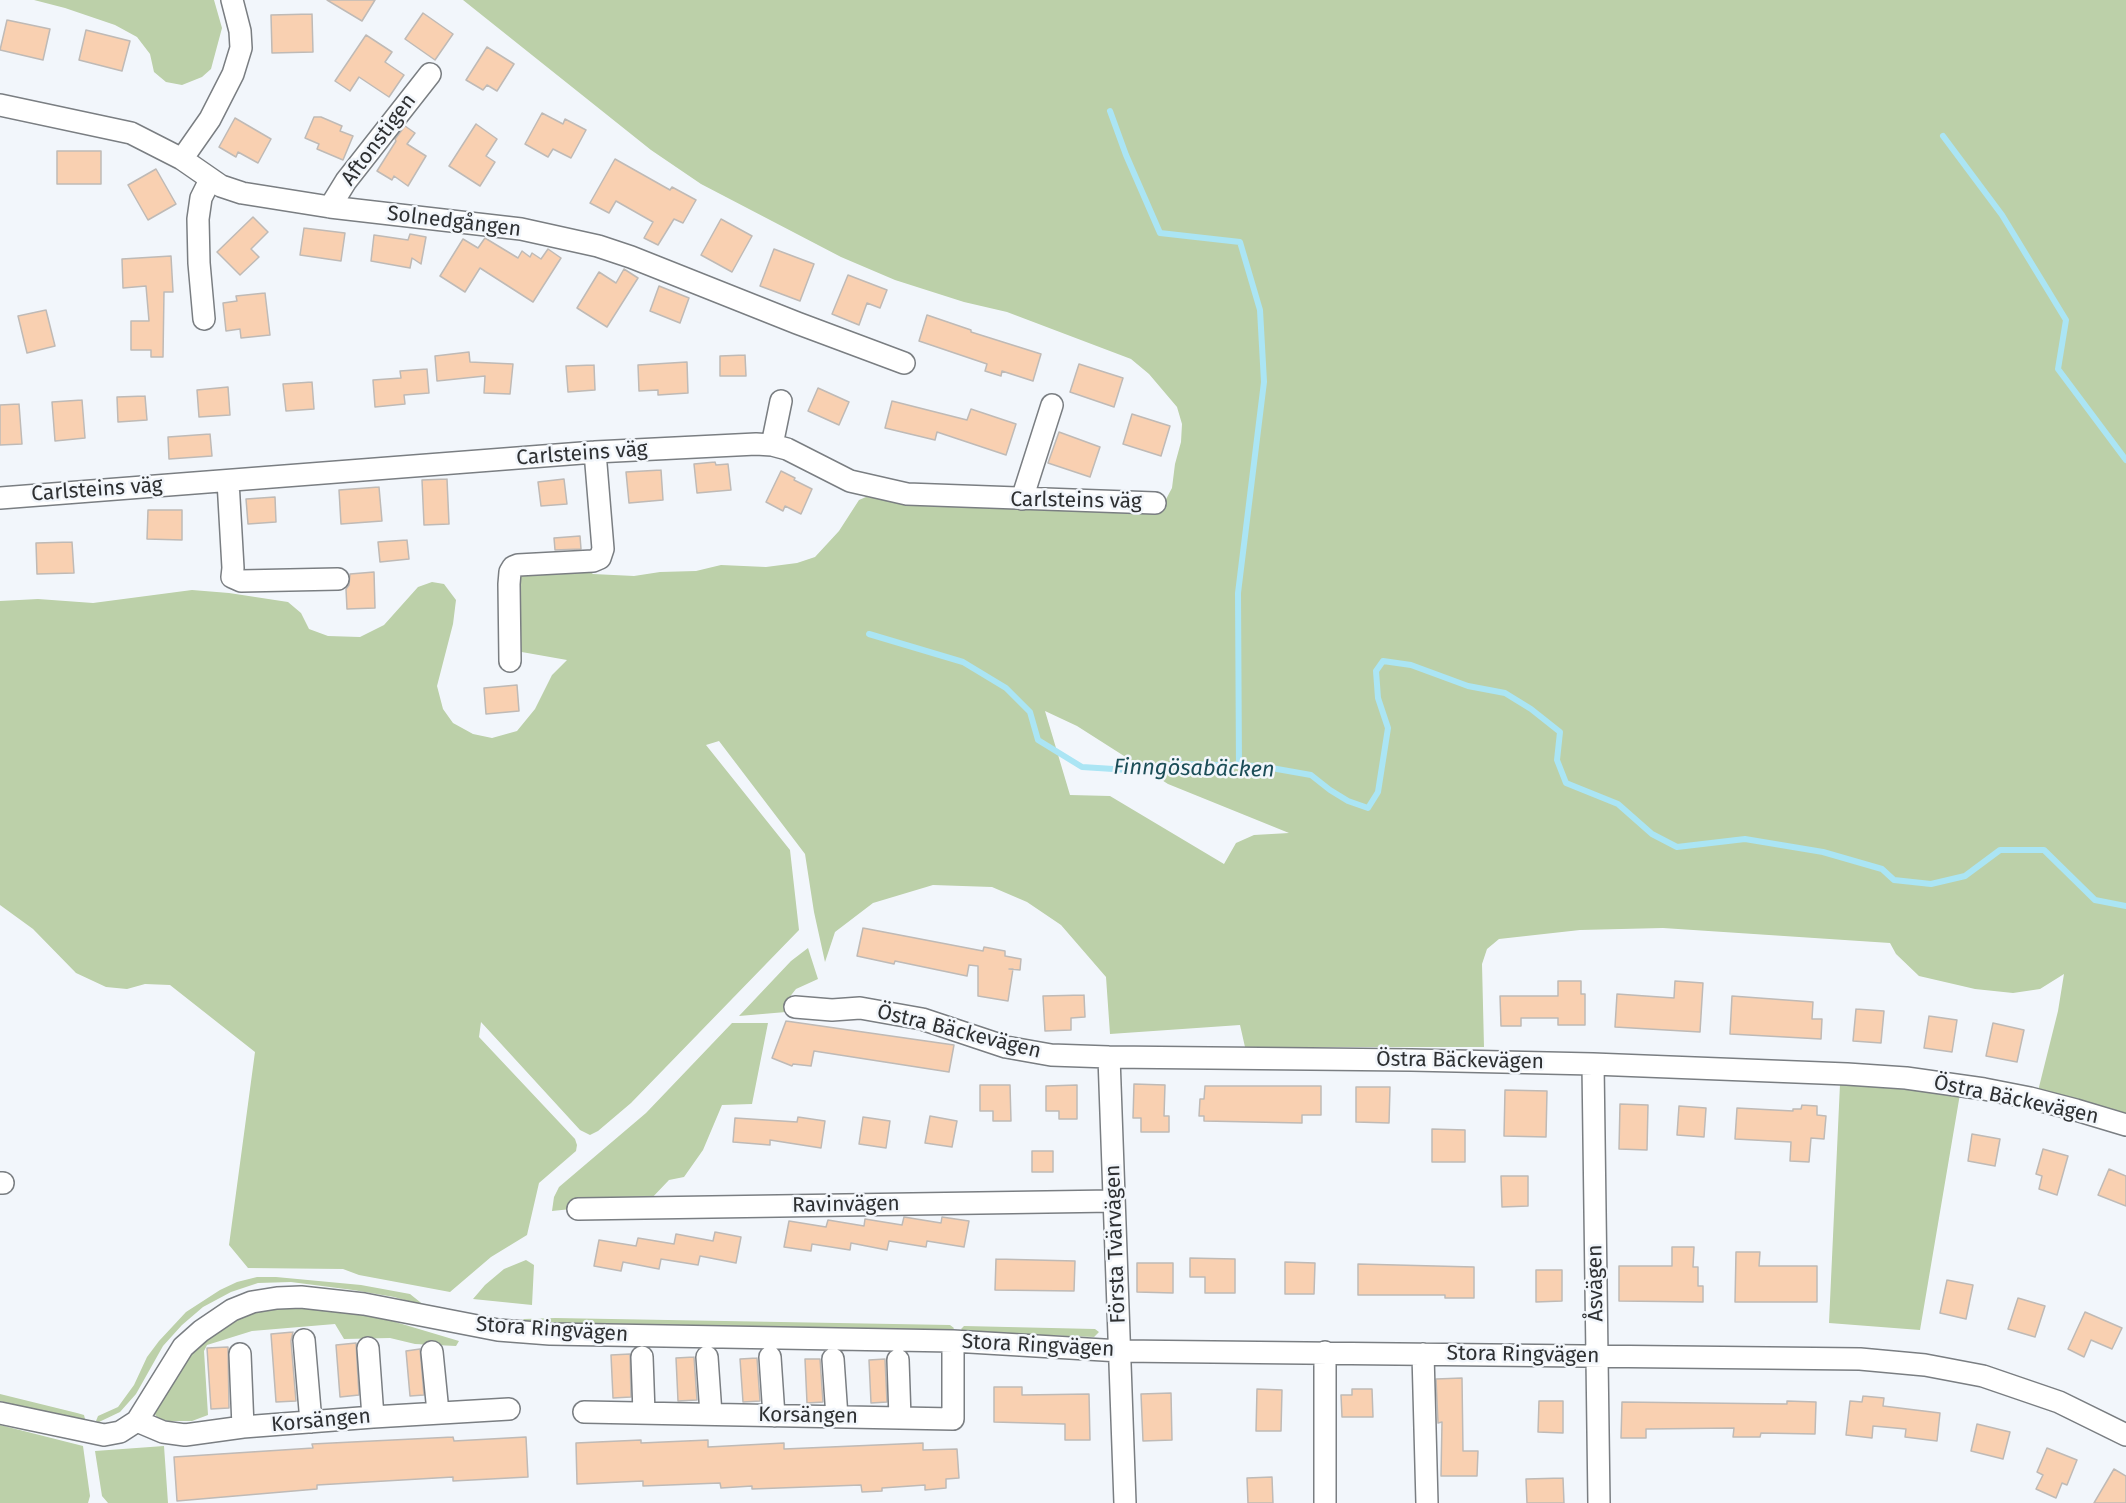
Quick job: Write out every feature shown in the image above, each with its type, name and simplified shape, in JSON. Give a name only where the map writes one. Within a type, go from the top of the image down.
[{"type":"street","points":[[182,159],[210,119],[233,74],[241,48],[240,31],[232,0]]},
{"type":"street","name":"Aftonstigen","points":[[330,207],[346,181],[430,74]]},
{"type":"street","name":"Solnedgången","points":[[0,105],[130,133],[182,159],[221,186],[242,193],[330,207],[521,229],[598,246],[904,363]]},
{"type":"street","points":[[204,320],[198,219],[201,198],[210,180]]},
{"type":"street","points":[[772,445],[781,401]]},
{"type":"street","points":[[1022,499],[1052,405]]},
{"type":"street","name":"Carlsteins väg","points":[[0,498],[595,452],[735,444],[772,445],[787,448],[850,481],[908,495],[1155,503]]},
{"type":"street","points":[[510,661],[509,584],[513,567],[593,561],[600,558],[603,549],[595,452]]},
{"type":"street","points":[[228,481],[233,568],[231,577],[241,581],[338,579]]},
{"type":"street","name":"Östra Bäckevägen","points":[[795,1008],[832,1010],[860,1008],[922,1019],[994,1043],[1027,1052],[1051,1055],[1593,1064],[1847,1074],[1941,1082],[2030,1098],[2126,1125]]},
{"type":"street","name":"Första Tvärvägen","points":[[1109,1057],[1125,1503]]},
{"type":"street","name":"Åsvägen","points":[[1593,1064],[1599,1503]]},
{"type":"street","name":"Ravinvägen","points":[[578,1209],[1113,1201]]},
{"type":"street","name":"Stora Ringvägen","points":[[137,1421],[177,1356],[201,1330],[232,1310],[252,1302],[301,1297],[364,1304],[498,1330],[550,1335],[953,1341],[1120,1352],[1833,1357],[1925,1365],[1983,1376],[2059,1402],[2126,1435]]},
{"type":"street","points":[[304,1340],[311,1422]]},
{"type":"street","name":"Korsängen","points":[[584,1412],[952,1419],[953,1341]]},
{"type":"street","points":[[368,1348],[373,1417]]},
{"type":"street","points":[[432,1352],[438,1412]]},
{"type":"street","points":[[1325,1352],[1325,1503]]},
{"type":"street","points":[[240,1354],[243,1427]]},
{"type":"street","points":[[1423,1354],[1427,1503]]},
{"type":"street","points":[[770,1356],[774,1416]]},
{"type":"street","points":[[642,1357],[644,1413]]},
{"type":"street","points":[[706,1357],[711,1414]]},
{"type":"street","points":[[833,1359],[837,1417]]},
{"type":"street","points":[[898,1360],[900,1418]]},
{"type":"street","name":"Korsängen","points":[[137,1421],[163,1432],[185,1435],[243,1427],[438,1412],[509,1409]]},
{"type":"street","points":[[0,1413],[104,1435],[120,1432],[137,1421]]},
{"type":"green space","points":[[34,0],[214,0],[222,28],[211,69],[202,77],[182,85],[166,82],[154,72],[150,54],[137,37],[115,25]]},
{"type":"green space","points":[[463,0],[2126,0],[2126,1116],[2092,1104],[2038,1091],[2058,1011],[2064,974],[2040,989],[2013,993],[1975,989],[1919,976],[1896,954],[1890,943],[1663,928],[1580,930],[1499,939],[1487,949],[1482,964],[1484,1047],[1245,1047],[1240,1025],[1110,1034],[1106,977],[1061,925],[1027,902],[992,887],[933,885],[873,903],[835,932],[825,962],[805,854],[719,741],[706,745],[790,850],[799,930],[631,1103],[590,1135],[580,1130],[481,1022],[479,1037],[575,1139],[577,1145],[576,1151],[539,1183],[527,1235],[491,1257],[450,1292],[359,1275],[343,1269],[248,1268],[229,1245],[255,1052],[170,985],[145,984],[127,989],[106,987],[76,973],[33,929],[0,905],[0,601],[38,599],[93,603],[192,590],[229,593],[288,602],[301,613],[309,629],[328,636],[360,637],[384,625],[418,587],[432,582],[444,584],[456,600],[453,624],[437,686],[443,709],[453,723],[473,734],[492,738],[517,731],[535,709],[552,675],[567,660],[516,651],[516,575],[587,569],[593,574],[634,576],[660,572],[696,571],[721,565],[766,567],[797,563],[815,557],[839,531],[859,500],[866,497],[904,501],[1164,503],[1172,488],[1181,442],[1182,424],[1177,407],[1149,374],[1131,359],[1007,312],[964,302],[895,280],[841,257],[701,184],[651,150]],"holes":[[[1045,711],[1077,726],[1168,784],[1289,833],[1254,835],[1236,843],[1224,864],[1110,796],[1070,795]]]},
{"type":"green space","points":[[808,948],[818,979],[796,989],[788,999],[786,1012],[739,1016],[791,961]]},
{"type":"green space","points":[[732,1023],[768,1023],[752,1104],[722,1105],[703,1150],[684,1177],[669,1180],[649,1201],[552,1211],[554,1197],[559,1187],[646,1113]]},
{"type":"green space","points":[[1840,1084],[1960,1094],[1920,1330],[1829,1323]]},
{"type":"green space","points":[[526,1260],[534,1265],[532,1305],[473,1299],[504,1269]]},
{"type":"green space","points":[[257,1277],[361,1285],[410,1294],[425,1306],[394,1297],[291,1282],[258,1283],[231,1292],[203,1307],[182,1325],[163,1346],[136,1394],[120,1412],[99,1422],[96,1421],[98,1416],[118,1407],[134,1385],[147,1357],[186,1312],[220,1290],[237,1282]]},
{"type":"green space","points":[[290,1303],[382,1318],[459,1341],[456,1346],[415,1344],[390,1338],[344,1339],[335,1324],[252,1331],[207,1345],[204,1351],[208,1415],[192,1421],[158,1419],[153,1411],[195,1342],[252,1307]]},
{"type":"green space","points":[[524,1319],[950,1325],[954,1328],[952,1331],[520,1323]]},
{"type":"green space","points":[[964,1326],[1095,1329],[1099,1332],[1094,1337],[964,1332],[961,1329]]},
{"type":"green space","points":[[0,1394],[84,1415],[85,1419],[84,1421],[65,1417],[0,1401]]},
{"type":"green space","points":[[0,1425],[83,1446],[90,1496],[88,1503],[0,1503]]},
{"type":"green space","points":[[164,1446],[168,1503],[108,1503],[102,1496],[95,1451]]},
{"type":"building","points":[[327,0],[375,0],[362,21]]},
{"type":"building","points":[[423,13],[453,34],[435,60],[405,39]]},
{"type":"building","points":[[312,14],[313,52],[272,53],[271,15]]},
{"type":"building","points":[[7,20],[50,29],[43,60],[0,50]]},
{"type":"building","points":[[86,30],[130,41],[122,71],[79,60]]},
{"type":"building","points":[[366,35],[392,52],[385,62],[404,75],[389,97],[359,77],[350,91],[335,81]]},
{"type":"building","points":[[487,47],[514,64],[497,91],[487,85],[483,90],[466,80]]},
{"type":"building","points":[[542,113],[563,124],[565,119],[586,130],[571,158],[553,149],[548,157],[525,144]]},
{"type":"building","points":[[314,117],[321,117],[342,126],[340,131],[353,136],[343,160],[317,149],[319,144],[305,138]]},
{"type":"building","points":[[235,118],[271,139],[258,163],[238,152],[236,157],[219,147]]},
{"type":"building","points":[[476,124],[497,139],[486,156],[495,162],[480,186],[449,166]]},
{"type":"building","points":[[405,126],[415,133],[407,144],[426,156],[408,186],[394,176],[392,180],[377,171]]},
{"type":"building","points":[[57,151],[101,151],[101,184],[57,184]]},
{"type":"building","points":[[615,159],[670,190],[672,187],[696,200],[683,223],[674,219],[658,245],[644,238],[653,222],[616,201],[609,213],[590,203]]},
{"type":"building","points":[[156,169],[176,204],[148,220],[128,185]]},
{"type":"building","points":[[253,217],[268,232],[251,249],[259,257],[240,275],[217,252]]},
{"type":"building","points":[[721,219],[752,236],[732,272],[701,255]]},
{"type":"building","points":[[304,228],[345,233],[341,261],[300,255]]},
{"type":"building","points":[[410,234],[426,237],[421,264],[412,258],[410,268],[371,261],[374,235],[408,240]]},
{"type":"building","points":[[485,238],[518,258],[522,251],[530,257],[532,253],[541,259],[548,249],[561,258],[533,302],[480,268],[465,292],[440,276],[463,239],[478,248]]},
{"type":"building","points":[[774,249],[814,264],[800,301],[760,286]]},
{"type":"building","points":[[171,256],[173,292],[164,292],[163,357],[151,357],[151,350],[131,350],[131,321],[149,321],[146,286],[123,288],[122,259]]},
{"type":"building","points":[[624,269],[638,278],[607,327],[577,308],[599,272],[616,283]]},
{"type":"building","points":[[848,275],[887,290],[880,308],[867,303],[859,325],[832,314]]},
{"type":"building","points":[[659,286],[689,298],[680,323],[650,311]]},
{"type":"building","points":[[265,293],[270,335],[241,338],[240,329],[226,331],[223,303],[237,301],[236,296]]},
{"type":"building","points":[[46,310],[55,346],[27,353],[18,316]]},
{"type":"building","points":[[927,315],[971,330],[971,332],[1041,354],[1033,381],[1002,371],[1001,376],[985,371],[987,364],[919,341]]},
{"type":"building","points":[[469,352],[470,362],[513,364],[510,394],[484,393],[485,376],[437,381],[435,356]]},
{"type":"building","points":[[745,355],[746,376],[720,376],[720,356]]},
{"type":"building","points":[[687,362],[688,393],[658,395],[658,390],[639,391],[638,365]]},
{"type":"building","points":[[1079,364],[1123,378],[1114,407],[1070,392]]},
{"type":"building","points":[[594,365],[595,390],[568,392],[566,366]]},
{"type":"building","points":[[427,369],[429,393],[404,395],[405,404],[375,407],[373,380],[401,378],[400,371]]},
{"type":"building","points":[[312,382],[314,409],[286,411],[283,384]]},
{"type":"building","points":[[228,387],[230,415],[199,417],[197,390]]},
{"type":"building","points":[[818,388],[849,402],[839,425],[808,411]]},
{"type":"building","points":[[145,396],[147,420],[118,422],[117,397]]},
{"type":"building","points":[[82,400],[85,438],[55,441],[52,402]]},
{"type":"building","points":[[892,401],[967,420],[971,409],[1016,424],[1006,455],[937,432],[935,440],[885,428]]},
{"type":"building","points":[[19,404],[22,444],[0,445],[0,405]]},
{"type":"building","points":[[1132,414],[1170,426],[1161,456],[1123,444]]},
{"type":"building","points":[[1059,432],[1100,447],[1090,477],[1048,463]]},
{"type":"building","points":[[210,434],[212,456],[169,459],[168,437]]},
{"type":"building","points":[[715,462],[716,465],[728,464],[731,490],[697,493],[694,464]]},
{"type":"building","points":[[661,470],[663,500],[629,503],[626,472]]},
{"type":"building","points":[[781,471],[812,489],[801,514],[785,506],[783,511],[766,502]]},
{"type":"building","points":[[447,479],[449,524],[424,525],[422,480]]},
{"type":"building","points":[[564,479],[567,504],[541,506],[538,482]]},
{"type":"building","points":[[379,487],[382,521],[341,524],[339,490]]},
{"type":"building","points":[[275,497],[276,522],[248,524],[246,499]]},
{"type":"building","points":[[148,510],[182,510],[182,540],[147,539]]},
{"type":"building","points":[[580,536],[581,549],[555,550],[554,538]]},
{"type":"building","points":[[407,540],[409,559],[380,562],[378,542]]},
{"type":"building","points":[[72,542],[74,573],[37,574],[36,543]]},
{"type":"building","points":[[374,572],[375,608],[347,609],[346,589],[349,585],[350,574]]},
{"type":"building","points":[[517,685],[519,711],[486,714],[484,688]]},
{"type":"building","points":[[863,928],[983,951],[984,947],[1005,951],[1005,956],[1021,959],[1020,970],[1013,969],[1008,1001],[978,996],[978,966],[969,965],[967,976],[895,961],[894,964],[857,956]]},
{"type":"building","points":[[1558,981],[1581,981],[1581,994],[1585,994],[1585,1025],[1558,1025],[1558,1018],[1521,1018],[1521,1026],[1501,1026],[1500,996],[1558,996]]},
{"type":"building","points":[[1675,981],[1703,983],[1700,1032],[1615,1027],[1617,994],[1674,998]]},
{"type":"building","points":[[1084,995],[1085,1017],[1071,1018],[1071,1030],[1045,1031],[1043,996]]},
{"type":"building","points":[[1732,996],[1813,1002],[1812,1019],[1822,1019],[1821,1039],[1730,1034]]},
{"type":"building","points":[[1856,1009],[1884,1011],[1881,1043],[1853,1041]]},
{"type":"building","points":[[1929,1016],[1957,1020],[1952,1052],[1924,1048]]},
{"type":"building","points":[[786,1021],[954,1045],[949,1072],[814,1051],[811,1066],[793,1064],[792,1066],[772,1058]]},
{"type":"building","points":[[1993,1023],[2024,1030],[2017,1062],[1986,1056]]},
{"type":"building","points":[[1134,1084],[1165,1085],[1164,1116],[1169,1116],[1169,1132],[1141,1132],[1141,1118],[1133,1118]]},
{"type":"building","points":[[980,1085],[1010,1085],[1011,1121],[993,1121],[993,1111],[980,1111]]},
{"type":"building","points":[[1077,1085],[1077,1119],[1059,1119],[1059,1111],[1046,1111],[1046,1086]]},
{"type":"building","points":[[1205,1086],[1321,1086],[1321,1115],[1302,1115],[1302,1123],[1204,1121],[1204,1116],[1199,1116],[1200,1099],[1204,1099]]},
{"type":"building","points":[[1356,1087],[1390,1087],[1389,1123],[1356,1122]]},
{"type":"building","points":[[1505,1090],[1547,1091],[1546,1137],[1504,1136]]},
{"type":"building","points":[[1620,1104],[1648,1105],[1647,1150],[1619,1149]]},
{"type":"building","points":[[1802,1105],[1817,1106],[1817,1115],[1826,1116],[1824,1139],[1811,1138],[1809,1162],[1790,1161],[1791,1142],[1735,1139],[1737,1108],[1793,1111],[1793,1109],[1801,1109]]},
{"type":"building","points":[[1679,1106],[1706,1108],[1704,1137],[1677,1135]]},
{"type":"building","points":[[930,1116],[957,1121],[952,1147],[925,1143]]},
{"type":"building","points":[[798,1117],[825,1121],[821,1148],[770,1140],[770,1145],[733,1142],[735,1118],[797,1122]]},
{"type":"building","points":[[863,1117],[890,1121],[886,1148],[859,1144]]},
{"type":"building","points":[[1432,1129],[1465,1130],[1465,1162],[1432,1162]]},
{"type":"building","points":[[1972,1134],[2000,1139],[1995,1166],[1968,1161]]},
{"type":"building","points":[[2043,1149],[2068,1156],[2057,1195],[2039,1189],[2042,1176],[2036,1174]]},
{"type":"building","points":[[1032,1151],[1053,1151],[1053,1172],[1032,1172]]},
{"type":"building","points":[[2109,1169],[2126,1176],[2126,1206],[2098,1195]]},
{"type":"building","points":[[1501,1176],[1528,1176],[1528,1206],[1502,1207]]},
{"type":"building","points":[[904,1217],[941,1223],[942,1217],[969,1221],[964,1247],[927,1241],[926,1247],[889,1241],[887,1250],[851,1243],[850,1250],[812,1244],[811,1251],[784,1247],[789,1221],[826,1227],[828,1220],[864,1226],[865,1219],[902,1225]]},
{"type":"building","points":[[715,1232],[741,1237],[736,1263],[700,1256],[698,1265],[661,1259],[659,1269],[623,1262],[621,1271],[594,1266],[599,1240],[636,1246],[638,1238],[674,1244],[676,1234],[713,1241]]},
{"type":"building","points":[[1672,1247],[1694,1247],[1693,1267],[1698,1267],[1698,1286],[1703,1286],[1703,1302],[1619,1301],[1619,1266],[1672,1266]]},
{"type":"building","points":[[1736,1252],[1760,1252],[1759,1266],[1817,1266],[1817,1302],[1735,1302]]},
{"type":"building","points":[[1190,1258],[1235,1259],[1235,1293],[1205,1293],[1205,1277],[1190,1277]]},
{"type":"building","points":[[996,1259],[1075,1261],[1074,1291],[995,1290]]},
{"type":"building","points":[[1285,1262],[1315,1263],[1314,1294],[1285,1294]]},
{"type":"building","points":[[1137,1263],[1173,1263],[1173,1293],[1137,1292]]},
{"type":"building","points":[[1358,1264],[1474,1267],[1474,1298],[1445,1298],[1445,1295],[1358,1295]]},
{"type":"building","points":[[1536,1270],[1562,1270],[1562,1301],[1536,1302]]},
{"type":"building","points":[[1947,1280],[1973,1285],[1966,1319],[1940,1313]]},
{"type":"building","points":[[2018,1298],[2045,1306],[2035,1337],[2008,1329]]},
{"type":"building","points":[[2085,1312],[2122,1328],[2112,1349],[2091,1340],[2084,1357],[2068,1349]]},
{"type":"building","points":[[293,1332],[291,1341],[296,1401],[276,1402],[271,1334]]},
{"type":"building","points":[[356,1343],[359,1395],[340,1397],[336,1345]]},
{"type":"building","points":[[228,1347],[229,1408],[211,1409],[207,1348]]},
{"type":"building","points":[[420,1349],[424,1395],[410,1396],[406,1351]]},
{"type":"building","points":[[630,1354],[631,1397],[613,1398],[611,1355]]},
{"type":"building","points":[[694,1357],[697,1400],[678,1401],[676,1358]]},
{"type":"building","points":[[757,1358],[760,1401],[743,1402],[740,1359]]},
{"type":"building","points":[[805,1359],[820,1359],[823,1402],[807,1403]]},
{"type":"building","points":[[885,1359],[887,1402],[871,1403],[869,1360]]},
{"type":"building","points":[[1462,1378],[1463,1451],[1478,1451],[1477,1476],[1441,1476],[1442,1422],[1438,1423],[1436,1379]]},
{"type":"building","points":[[994,1387],[1022,1387],[1022,1395],[1089,1394],[1090,1440],[1065,1440],[1065,1424],[994,1422]]},
{"type":"building","points":[[1257,1389],[1282,1390],[1281,1431],[1256,1431]]},
{"type":"building","points":[[1352,1389],[1372,1389],[1373,1417],[1342,1417],[1341,1395],[1352,1395]]},
{"type":"building","points":[[1171,1393],[1172,1440],[1143,1441],[1141,1394]]},
{"type":"building","points":[[1863,1396],[1884,1398],[1883,1406],[1940,1413],[1937,1441],[1905,1437],[1906,1429],[1873,1426],[1872,1438],[1846,1435],[1850,1401],[1862,1402]]},
{"type":"building","points":[[1539,1401],[1563,1401],[1563,1433],[1538,1432]]},
{"type":"building","points":[[1787,1401],[1816,1402],[1815,1434],[1761,1433],[1760,1437],[1733,1437],[1734,1428],[1646,1429],[1646,1438],[1621,1438],[1622,1402],[1787,1404]]},
{"type":"building","points":[[1977,1424],[2010,1432],[2003,1459],[1971,1451]]},
{"type":"building","points":[[453,1437],[454,1441],[526,1437],[528,1477],[453,1481],[453,1477],[317,1485],[317,1489],[177,1501],[174,1457],[313,1448],[312,1444]]},
{"type":"building","points":[[641,1440],[641,1443],[708,1440],[708,1447],[784,1443],[784,1449],[923,1443],[923,1450],[957,1449],[959,1478],[946,1479],[946,1488],[925,1490],[925,1485],[862,1492],[861,1485],[752,1489],[752,1486],[721,1488],[720,1483],[643,1486],[643,1481],[577,1484],[576,1443]]},
{"type":"building","points":[[2047,1448],[2077,1460],[2067,1485],[2062,1483],[2056,1498],[2036,1489],[2043,1475],[2037,1472]]},
{"type":"building","points":[[2114,1469],[2126,1476],[2126,1503],[2094,1503]]},
{"type":"building","points":[[1272,1477],[1273,1503],[1248,1503],[1247,1478]]},
{"type":"building","points":[[1563,1478],[1564,1503],[1527,1503],[1526,1479]]},
{"type":"waterway","points":[[1110,111],[1126,155],[1160,233],[1240,242],[1260,310],[1264,382],[1238,593],[1239,766]]},
{"type":"waterway","points":[[1943,136],[2002,215],[2066,320],[2058,369],[2126,460]]},
{"type":"waterway","name":"Finngösabäcken","points":[[869,634],[963,662],[1006,688],[1030,712],[1038,740],[1082,767],[1129,770],[1180,764],[1260,766],[1311,775],[1348,801],[1368,808],[1378,792],[1388,728],[1378,698],[1376,671],[1383,661],[1411,665],[1468,686],[1505,693],[1531,709],[1560,732],[1557,760],[1566,783],[1618,804],[1652,834],[1677,847],[1745,839],[1823,852],[1882,869],[1894,880],[1931,884],[1965,876],[2000,850],[2044,850],[2095,900],[2126,906]]}]
